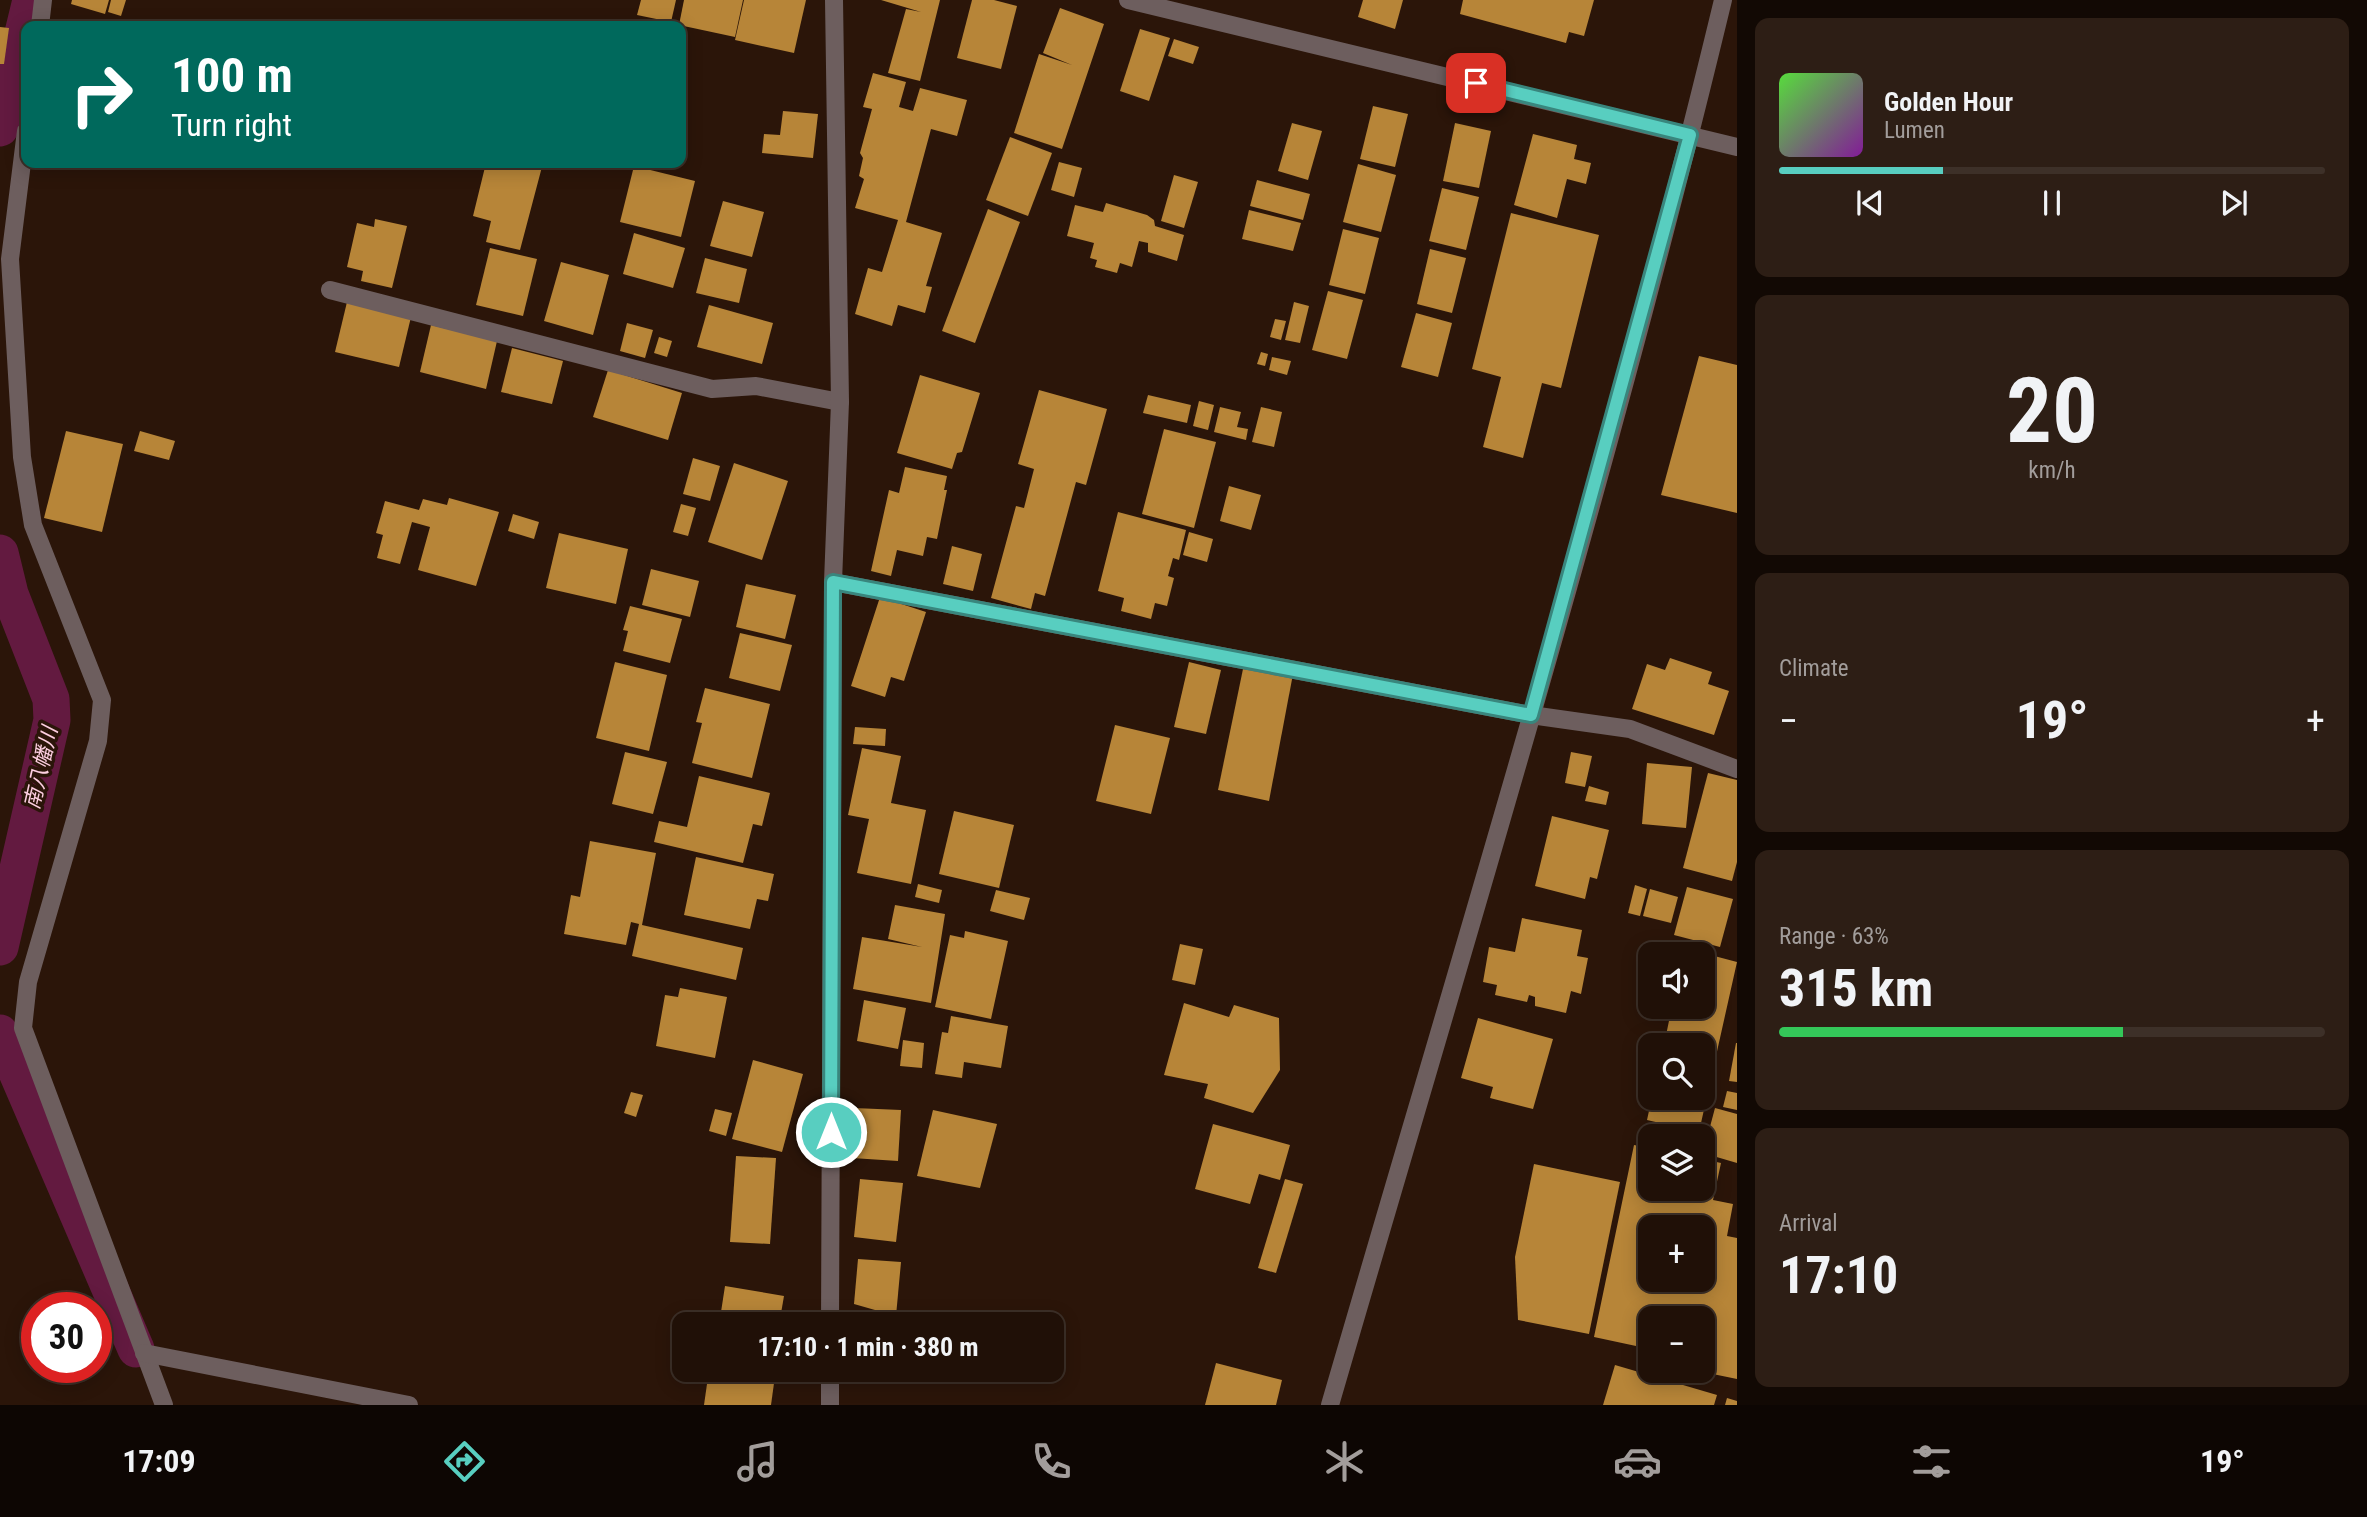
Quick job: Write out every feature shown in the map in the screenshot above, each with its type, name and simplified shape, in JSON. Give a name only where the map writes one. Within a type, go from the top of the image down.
[{"type":"street","points":[[41,21],[43,0]]},
{"type":"street","points":[[830,1312],[833,582],[840,402],[834,0]]},
{"type":"street","points":[[1128,0],[1737,147]]},
{"type":"street","points":[[1329,1405],[1531,715],[1690,135],[1723,0]]},
{"type":"street","points":[[21,168],[10,259],[22,457],[33,525],[102,700],[98,741],[28,982],[23,1028],[164,1405]]},
{"type":"street","points":[[330,290],[712,389],[756,386],[840,402]]},
{"type":"street","points":[[833,582],[1531,715],[1630,729],[1737,769]]},
{"type":"street","points":[[144,1353],[409,1405]]},
{"type":"street","points":[[830,1382],[830,1405]]},
{"type":"building","points":[[72,0],[109,0],[105,14],[71,4]]},
{"type":"building","points":[[111,0],[126,0],[121,16],[108,12]]},
{"type":"building","points":[[641,0],[676,0],[671,21],[637,15]]},
{"type":"building","points":[[684,0],[743,0],[735,37],[686,26],[686,21],[680,21]]},
{"type":"building","points":[[744,0],[806,0],[794,53],[735,40]]},
{"type":"building","points":[[881,0],[940,0],[920,81],[888,73],[906,9],[921,12]]},
{"type":"building","points":[[972,0],[994,0],[1017,6],[1001,69],[957,58]]},
{"type":"building","points":[[1363,0],[1403,0],[1395,29],[1358,17]]},
{"type":"building","points":[[1463,0],[1594,0],[1584,36],[1569,32],[1566,43],[1460,14]]},
{"type":"building","points":[[1060,8],[1104,24],[1062,149],[1014,133],[1039,54],[1072,65],[1043,53]]},
{"type":"building","points":[[0,27],[9,28],[4,64],[0,64]]},
{"type":"building","points":[[1140,29],[1170,38],[1149,101],[1120,91]]},
{"type":"building","points":[[1174,39],[1199,47],[1193,64],[1168,56]]},
{"type":"building","points":[[873,73],[906,82],[899,107],[913,111],[920,88],[967,100],[957,136],[931,129],[906,222],[942,233],[926,286],[932,287],[925,313],[898,305],[892,326],[855,314],[868,268],[882,272],[898,220],[855,208],[864,179],[859,176],[863,158],[860,153],[872,109],[863,107]]},
{"type":"building","points":[[1373,106],[1408,114],[1395,167],[1360,159]]},
{"type":"building","points":[[783,111],[818,114],[813,158],[762,153],[764,134],[780,135]]},
{"type":"building","points":[[1292,123],[1322,131],[1308,180],[1278,171]]},
{"type":"building","points":[[1455,123],[1491,131],[1479,188],[1443,181]]},
{"type":"building","points":[[1533,134],[1577,145],[1574,159],[1591,163],[1586,184],[1567,179],[1557,218],[1514,205]]},
{"type":"building","points":[[1010,137],[1052,153],[1028,216],[986,200]]},
{"type":"building","points":[[1059,162],[1082,168],[1074,197],[1051,190]]},
{"type":"building","points":[[1358,164],[1396,175],[1381,232],[1343,222]]},
{"type":"building","points":[[485,168],[542,168],[520,250],[486,242],[491,221],[473,216]]},
{"type":"building","points":[[634,168],[695,181],[681,237],[620,222]]},
{"type":"building","points":[[1174,175],[1198,182],[1184,228],[1161,221]]},
{"type":"building","points":[[1257,180],[1310,194],[1303,220],[1250,206]]},
{"type":"building","points":[[1442,188],[1479,197],[1466,250],[1429,241]]},
{"type":"building","points":[[723,201],[764,212],[752,257],[710,246]]},
{"type":"building","points":[[1106,203],[1147,215],[1154,220],[1155,226],[1184,235],[1177,261],[1148,252],[1148,243],[1139,241],[1132,267],[1120,263],[1117,273],[1095,267],[1097,260],[1090,258],[1094,243],[1067,236],[1075,205],[1103,212]]},
{"type":"building","points":[[988,209],[1020,222],[975,343],[942,331]]},
{"type":"building","points":[[1249,210],[1301,223],[1293,251],[1242,239]]},
{"type":"building","points":[[1511,213],[1599,235],[1561,388],[1542,383],[1523,458],[1483,447],[1501,377],[1472,369]]},
{"type":"building","points":[[375,219],[407,226],[392,288],[361,281],[363,271],[347,267],[357,223],[374,227]]},
{"type":"building","points":[[1343,229],[1379,238],[1365,294],[1329,285]]},
{"type":"building","points":[[634,233],[685,248],[673,288],[623,274]]},
{"type":"building","points":[[490,248],[537,259],[523,316],[476,305]]},
{"type":"building","points":[[1430,249],[1466,258],[1452,313],[1417,304]]},
{"type":"building","points":[[705,258],[747,269],[739,303],[696,293]]},
{"type":"building","points":[[561,262],[609,275],[593,335],[544,321]]},
{"type":"building","points":[[1328,291],[1363,300],[1347,359],[1312,350]]},
{"type":"building","points":[[347,302],[411,317],[399,367],[335,352]]},
{"type":"building","points":[[1294,302],[1309,306],[1300,343],[1285,340]]},
{"type":"building","points":[[709,305],[773,323],[762,364],[697,347]]},
{"type":"building","points":[[1416,313],[1452,323],[1438,377],[1401,367]]},
{"type":"building","points":[[1275,319],[1286,321],[1281,340],[1270,337]]},
{"type":"building","points":[[627,323],[653,330],[645,358],[620,351]]},
{"type":"building","points":[[431,325],[497,341],[486,389],[420,372]]},
{"type":"building","points":[[659,337],[672,341],[667,357],[654,353]]},
{"type":"building","points":[[512,348],[563,361],[552,404],[501,392]]},
{"type":"building","points":[[1261,352],[1268,354],[1265,366],[1257,364]]},
{"type":"building","points":[[1699,356],[1737,365],[1737,513],[1661,495]]},
{"type":"building","points":[[1272,357],[1291,361],[1287,375],[1269,370]]},
{"type":"building","points":[[608,370],[682,393],[668,440],[593,417]]},
{"type":"building","points":[[920,375],[980,393],[962,452],[957,453],[952,469],[897,453]]},
{"type":"building","points":[[1039,390],[1107,409],[1086,485],[1076,482],[1045,596],[1035,593],[1031,609],[991,598],[1016,506],[1024,508],[1034,469],[1018,464]]},
{"type":"building","points":[[1148,395],[1191,405],[1187,423],[1143,413]]},
{"type":"building","points":[[1199,401],[1214,405],[1208,430],[1193,426]]},
{"type":"building","points":[[1220,407],[1241,412],[1237,427],[1248,429],[1246,440],[1214,432]]},
{"type":"building","points":[[1261,407],[1282,412],[1274,447],[1252,442]]},
{"type":"building","points":[[1164,429],[1216,442],[1194,528],[1142,514]]},
{"type":"building","points":[[66,431],[123,444],[102,532],[44,518]]},
{"type":"building","points":[[140,431],[175,441],[169,460],[134,451]]},
{"type":"building","points":[[693,458],[720,466],[710,501],[683,494]]},
{"type":"building","points":[[734,463],[788,481],[762,560],[708,542]]},
{"type":"building","points":[[905,467],[947,476],[944,490],[947,490],[937,539],[927,537],[923,556],[897,550],[891,576],[871,571],[889,490],[899,493]]},
{"type":"building","points":[[1229,486],[1261,495],[1251,530],[1220,521]]},
{"type":"building","points":[[449,498],[499,512],[476,586],[418,570],[430,527],[412,522],[400,564],[377,558],[383,535],[376,533],[385,501],[419,510],[423,499],[447,505]]},
{"type":"building","points":[[681,504],[696,508],[688,536],[673,532]]},
{"type":"building","points":[[1118,512],[1186,530],[1179,560],[1173,558],[1168,576],[1174,578],[1167,606],[1155,603],[1151,619],[1121,611],[1124,598],[1098,591]]},
{"type":"building","points":[[513,514],[539,522],[534,539],[508,531]]},
{"type":"building","points":[[1189,532],[1213,539],[1207,562],[1183,555]]},
{"type":"building","points":[[559,533],[628,549],[616,604],[546,588]]},
{"type":"building","points":[[952,546],[982,554],[973,591],[943,584]]},
{"type":"building","points":[[651,569],[699,581],[690,617],[642,605]]},
{"type":"building","points":[[746,584],[796,595],[785,639],[736,627]]},
{"type":"building","points":[[880,597],[926,612],[904,681],[891,677],[885,697],[851,686]]},
{"type":"building","points":[[630,606],[682,619],[670,663],[623,651],[628,631],[623,630]]},
{"type":"building","points":[[740,633],[792,645],[780,691],[729,678]]},
{"type":"building","points":[[1670,658],[1712,672],[1708,684],[1729,691],[1714,735],[1632,709],[1647,664],[1665,670]]},
{"type":"building","points":[[615,662],[667,675],[649,751],[596,738]]},
{"type":"building","points":[[1189,662],[1221,670],[1206,734],[1174,727]]},
{"type":"building","points":[[1243,669],[1293,674],[1269,801],[1218,790]]},
{"type":"building","points":[[705,688],[770,704],[752,778],[692,763],[702,723],[696,722]]},
{"type":"building","points":[[1115,725],[1170,738],[1151,814],[1096,801]]},
{"type":"building","points":[[855,727],[886,729],[885,746],[853,744]]},
{"type":"building","points":[[862,748],[901,756],[891,803],[926,810],[911,884],[857,873],[869,819],[848,815]]},
{"type":"building","points":[[625,752],[667,762],[653,814],[612,804]]},
{"type":"building","points":[[1571,752],[1592,756],[1585,787],[1565,783]]},
{"type":"building","points":[[1647,763],[1692,767],[1686,828],[1642,824]]},
{"type":"building","points":[[1708,773],[1737,780],[1737,862],[1732,881],[1683,868]]},
{"type":"building","points":[[699,776],[770,793],[762,826],[753,824],[743,863],[654,842],[659,821],[687,827]]},
{"type":"building","points":[[1589,786],[1609,792],[1606,805],[1585,801]]},
{"type":"building","points":[[954,811],[1014,825],[999,888],[939,874]]},
{"type":"building","points":[[1552,816],[1609,830],[1597,879],[1590,877],[1585,899],[1535,886]]},
{"type":"building","points":[[590,841],[656,853],[642,925],[743,948],[736,980],[632,956],[639,924],[631,922],[626,945],[564,934],[571,895],[580,897]]},
{"type":"building","points":[[696,857],[774,874],[768,901],[757,899],[750,929],[684,915]]},
{"type":"building","points":[[918,884],[942,890],[939,903],[915,897]]},
{"type":"building","points":[[1635,885],[1647,889],[1640,916],[1628,913]]},
{"type":"building","points":[[1687,887],[1733,899],[1720,947],[1715,946],[1715,942],[1701,942],[1674,935]]},
{"type":"building","points":[[1650,889],[1678,897],[1671,923],[1643,916]]},
{"type":"building","points":[[996,890],[1030,898],[1024,920],[990,911]]},
{"type":"building","points":[[895,905],[945,914],[931,1003],[853,989],[862,937],[922,947],[888,939]]},
{"type":"building","points":[[1522,918],[1582,930],[1577,956],[1588,958],[1581,994],[1571,991],[1566,1013],[1535,1006],[1535,997],[1529,995],[1527,1002],[1495,995],[1497,985],[1483,982],[1489,947],[1515,952]]},
{"type":"building","points":[[965,931],[1008,941],[991,1019],[935,1007],[950,935],[964,938]]},
{"type":"building","points":[[1180,944],[1203,949],[1195,985],[1172,980]]},
{"type":"building","points":[[1715,956],[1737,962],[1715,1060],[1715,1033],[1666,1033],[1669,1019],[1715,1019]]},
{"type":"building","points":[[680,988],[727,997],[715,1058],[656,1046],[665,995],[678,997]]},
{"type":"building","points":[[864,1000],[906,1008],[898,1049],[857,1041]]},
{"type":"building","points":[[1184,1003],[1229,1017],[1234,1005],[1279,1018],[1280,1070],[1253,1113],[1204,1098],[1208,1084],[1164,1075]]},
{"type":"building","points":[[951,1016],[1008,1026],[1001,1068],[964,1062],[962,1078],[935,1074],[942,1032],[948,1033]]},
{"type":"building","points":[[1478,1018],[1553,1039],[1533,1109],[1490,1098],[1493,1087],[1461,1078]]},
{"type":"building","points":[[903,1040],[924,1043],[922,1068],[900,1066]]},
{"type":"building","points":[[1737,1043],[1737,1082],[1729,1081]]},
{"type":"building","points":[[753,1060],[803,1074],[782,1152],[732,1139]]},
{"type":"building","points":[[1727,1091],[1737,1093],[1737,1110],[1723,1107]]},
{"type":"building","points":[[631,1092],[643,1095],[636,1117],[624,1113]]},
{"type":"building","points":[[854,1108],[901,1110],[898,1161],[852,1158]]},
{"type":"building","points":[[1715,1108],[1737,1114],[1737,1163],[1715,1157],[1715,1124],[1711,1124]]},
{"type":"building","points":[[715,1109],[732,1113],[726,1136],[709,1131]]},
{"type":"building","points":[[933,1110],[997,1124],[980,1188],[917,1176]]},
{"type":"building","points":[[1649,1110],[1704,1110],[1701,1124],[1664,1124],[1647,1120]]},
{"type":"building","points":[[1213,1124],[1290,1145],[1280,1180],[1259,1174],[1250,1204],[1195,1189]]},
{"type":"building","points":[[1634,1145],[1638,1146],[1638,1201],[1715,1200],[1733,1204],[1727,1236],[1737,1238],[1737,1379],[1715,1374],[1715,1306],[1638,1306],[1638,1346],[1594,1337]]},
{"type":"building","points":[[736,1156],[776,1158],[770,1244],[730,1242]]},
{"type":"building","points":[[1715,1162],[1721,1163],[1715,1191]]},
{"type":"building","points":[[1534,1164],[1620,1182],[1589,1334],[1518,1320],[1515,1257]]},
{"type":"building","points":[[860,1179],[903,1183],[896,1242],[854,1237]]},
{"type":"building","points":[[1285,1179],[1303,1184],[1276,1273],[1258,1268]]},
{"type":"building","points":[[858,1259],[901,1262],[896,1312],[882,1312],[854,1304]]},
{"type":"building","points":[[725,1286],[784,1296],[781,1312],[721,1312]]},
{"type":"building","points":[[1216,1363],[1282,1380],[1276,1405],[1205,1405]]},
{"type":"building","points":[[1615,1365],[1638,1372],[1638,1383],[1676,1383],[1717,1395],[1714,1405],[1603,1405]]},
{"type":"building","points":[[707,1382],[774,1382],[771,1405],[704,1405]]},
{"type":"building","points":[[1727,1398],[1737,1401],[1737,1405],[1725,1405]]},
{"type":"waterway","name":"南八幡川","points":[[26,21],[31,0]]},
{"type":"waterway","name":"南八幡川","points":[[0,128],[21,41]]},
{"type":"waterway","name":"南八幡川","points":[[0,553],[10,594],[51,699],[52,720],[0,947]]},
{"type":"waterway","name":"南八幡川","points":[[0,1033],[136,1349]]},
{"type":"route","points":[[831,1132],[833,582],[1531,715],[1610,436],[1690,135],[1476,83]]}]
